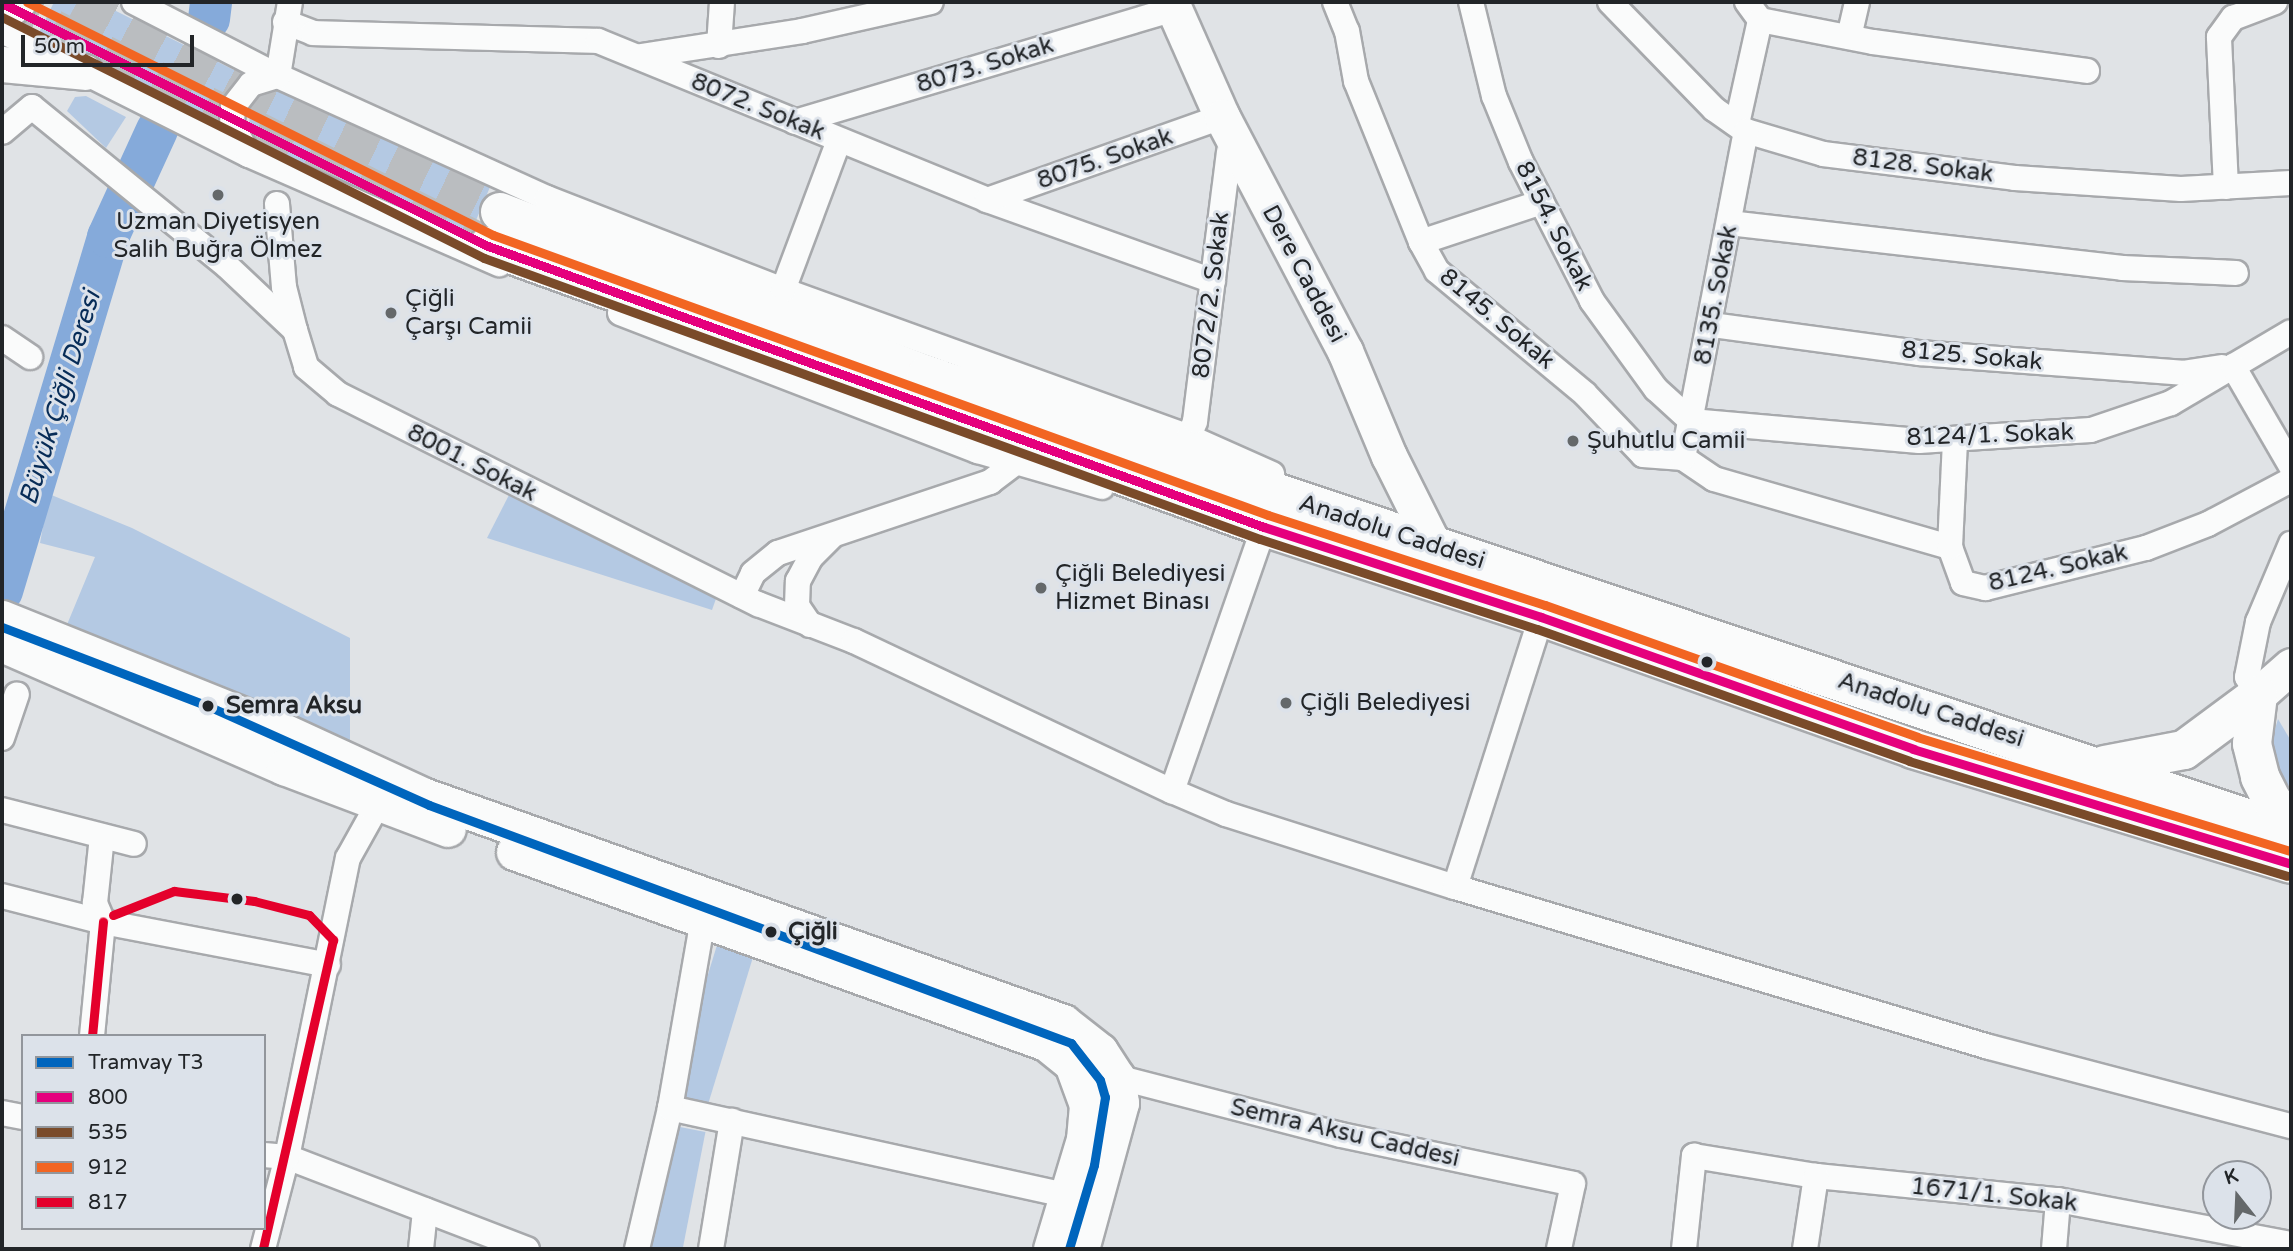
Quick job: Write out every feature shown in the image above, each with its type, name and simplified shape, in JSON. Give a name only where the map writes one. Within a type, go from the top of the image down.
[{"type":"highway","name":"Anadolu Caddesi","points":[[2291,833],[2160,804],[1913,749],[1541,617],[1185,499],[494,229],[1435,548],[2099,765],[2160,804],[2291,864]]},
{"type":"highway","points":[[2099,765],[2184,750],[2258,695]]},
{"type":"highway","points":[[2258,695],[2252,744],[2260,777],[2272,801],[2291,821]]},
{"type":"highway","points":[[2160,804],[2184,750]]},
{"type":"street","points":[[2,14],[18,2]]},
{"type":"street","points":[[134,2],[278,76],[547,198],[783,290],[1189,437],[1435,548]]},
{"type":"street","points":[[719,46],[722,2]]},
{"type":"street","points":[[637,57],[719,46],[931,2]]},
{"type":"street","name":"8145. Sokak","points":[[1335,2],[1347,31],[1356,81],[1421,242],[1437,271],[1585,394],[1643,455],[1683,458]]},
{"type":"street","name":"8154. Sokak","points":[[1471,2],[1494,96],[1542,202],[1592,301],[1656,389],[1691,421]]},
{"type":"street","name":"8128. Sokak","points":[[1610,2],[1714,109],[1742,127],[1823,154],[2015,178],[2182,189],[2291,183]]},
{"type":"street","points":[[1849,37],[1857,2]]},
{"type":"street","points":[[2226,187],[2220,37],[2233,18],[2275,2]]},
{"type":"street","name":"Dere Caddesi","points":[[1173,5],[1222,117],[1345,351],[1389,456],[1435,548]]},
{"type":"street","name":"8073. Sokak","points":[[795,122],[1173,5]]},
{"type":"street","points":[[1753,11],[1849,37],[2087,71]]},
{"type":"street","name":"8135. Sokak","points":[[1683,458],[1712,326],[1729,223],[1742,127],[1753,11]]},
{"type":"street","points":[[278,76],[288,12]]},
{"type":"street","name":"8072. Sokak","points":[[288,12],[313,33],[598,41],[987,200],[1213,281]]},
{"type":"street","points":[[2,31],[249,155],[550,286],[1017,462],[1129,495],[1185,499]]},
{"type":"street","points":[[2,65],[85,72]]},
{"type":"street","points":[[249,155],[232,125],[233,107],[251,84],[278,76]]},
{"type":"street","points":[[2,132],[32,107],[227,266],[295,330]]},
{"type":"street","name":"8075. Sokak","points":[[987,200],[1222,117]]},
{"type":"street","points":[[783,290],[839,140]]},
{"type":"street","name":"8072/2. Sokak","points":[[1189,437],[1195,421],[1229,152]]},
{"type":"street","points":[[1421,242],[1542,202]]},
{"type":"street","name":"8001. Sokak","points":[[277,204],[284,287],[306,367],[338,394],[742,596],[996,706],[1172,791],[1226,814],[1455,887],[1989,1047],[2291,1126]]},
{"type":"street","points":[[1729,223],[2122,268],[2236,273]]},
{"type":"street","name":"8125. Sokak","points":[[1712,326],[1960,356],[2182,373],[2233,366]]},
{"type":"street","name":"8124/1. Sokak","points":[[1691,421],[1955,440],[2091,430],[2171,403],[2291,332]]},
{"type":"street","points":[[2,338],[30,357]]},
{"type":"street","points":[[2233,366],[2291,466]]},
{"type":"street","points":[[1683,458],[1714,479],[1950,547],[1955,440]]},
{"type":"street","points":[[742,596],[752,573],[778,553],[990,482],[1017,462]]},
{"type":"street","name":"8124. Sokak","points":[[1950,547],[1963,583],[1985,588],[2146,548],[2208,524],[2291,480]]},
{"type":"street","points":[[1172,791],[1264,527]]},
{"type":"street","points":[[810,625],[797,606],[798,581],[810,558],[834,534]]},
{"type":"street","points":[[2291,544],[2258,622],[2247,677],[2258,695],[2291,666]]},
{"type":"street","points":[[1455,887],[1541,617]]},
{"type":"street","points":[[2,618],[20,642],[378,804],[1046,1044],[1072,1064],[1082,1085],[1087,1105],[1081,1198],[1081,1249]]},
{"type":"street","points":[[20,642],[281,730],[422,795],[1063,1022],[1100,1051],[1117,1077],[1121,1103],[1081,1198],[1051,1249]]},
{"type":"street","points":[[2,738],[17,694]]},
{"type":"street","points":[[266,1228],[276,1156],[328,965],[348,858],[378,804]]},
{"type":"street","points":[[2,810],[134,844]]},
{"type":"street","points":[[92,1034],[103,922],[95,903],[102,836]]},
{"type":"street","points":[[2,896],[103,922],[328,965]]},
{"type":"street","points":[[637,1249],[670,1108],[703,919]]},
{"type":"street","name":"Semra Aksu Caddesi","points":[[1082,1085],[1117,1077],[1341,1135],[1573,1184],[1559,1249]]},
{"type":"street","points":[[670,1108],[1081,1198]]},
{"type":"street","points":[[2,1113],[21,1116]]},
{"type":"street","points":[[711,1249],[732,1121]]},
{"type":"street","points":[[276,1156],[527,1249]]},
{"type":"street","name":"1671/1. Sokak","points":[[1684,1249],[1694,1156],[1816,1176],[2059,1200],[2291,1244]]},
{"type":"street","points":[[1805,1249],[1816,1176]]},
{"type":"street","points":[[2054,1249],[2059,1200]]},
{"type":"street","points":[[421,1249],[425,1210]]},
{"type":"street","points":[[263,1249],[266,1230]]},
{"type":"shaded area","points":[[54,2],[98,2],[242,74],[220,97],[217,126],[37,37]]},
{"type":"shaded area","points":[[274,91],[284,91],[490,187],[469,237],[262,148],[249,134],[250,109]]},
{"type":"shaded area","points":[[86,96],[126,117],[106,148],[67,111],[75,97]]},
{"type":"shaded area","points":[[510,493],[718,593],[712,610],[487,538]]},
{"type":"shaded area","points":[[49,494],[132,528],[350,638],[350,755],[66,627],[95,557],[40,543]]},
{"type":"shaded area","points":[[2278,719],[2291,741],[2291,790],[2268,752]]},
{"type":"shaded area","points":[[717,945],[753,956],[707,1107],[671,1096]]},
{"type":"shaded area","points":[[675,1126],[705,1132],[683,1249],[651,1249]]},
{"type":"waterway","name":"Büyük Çiğli Deresi","points":[[209,19],[211,2]]},
{"type":"waterway","name":"Büyük Çiğli Deresi","points":[[2,591],[108,237],[157,130]]},
{"type":"tunnel","points":[[77,2],[237,87],[500,212]]},
{"type":"tunnel","points":[[2,3],[488,246]]},
{"type":"tram line","name":"T3","points":[[2,627],[208,706],[429,805],[1071,1043],[1100,1080],[1105,1097],[1094,1165],[1069,1249]]},
{"type":"transit line","name":"912","points":[[27,2],[493,235],[1268,515],[1545,605],[1917,737],[2291,851]]},
{"type":"transit line","name":"800","points":[[2,3],[488,246],[1264,527],[1541,617],[1913,749],[2291,864]]},
{"type":"transit line","name":"535","points":[[2,17],[484,258],[1260,539],[1537,629],[1909,761],[2287,876]]},
{"type":"transit line","name":"817","points":[[113,915],[174,891],[254,901],[309,915],[333,940],[263,1249]]},
{"type":"transit line","name":"817","points":[[92,1034],[103,922]]},
{"type":"place","name":"Uzman Diyetisyen Salih Buğra Ölmez","points":[[218,195]]},
{"type":"place","name":"Çiğli Çarşı Camii","points":[[391,313]]},
{"type":"place","name":"Şuhutlu Camii","points":[[1573,441]]},
{"type":"place","name":"Çiğli Belediyesi Hizmet Binası","points":[[1041,588]]},
{"type":"place","name":"Çiğli Belediyesi","points":[[1286,703]]},
{"type":"place","name":"Semra Aksu","points":[[208,706]]},
{"type":"place","name":"Çiğli","points":[[771,932]]}]
